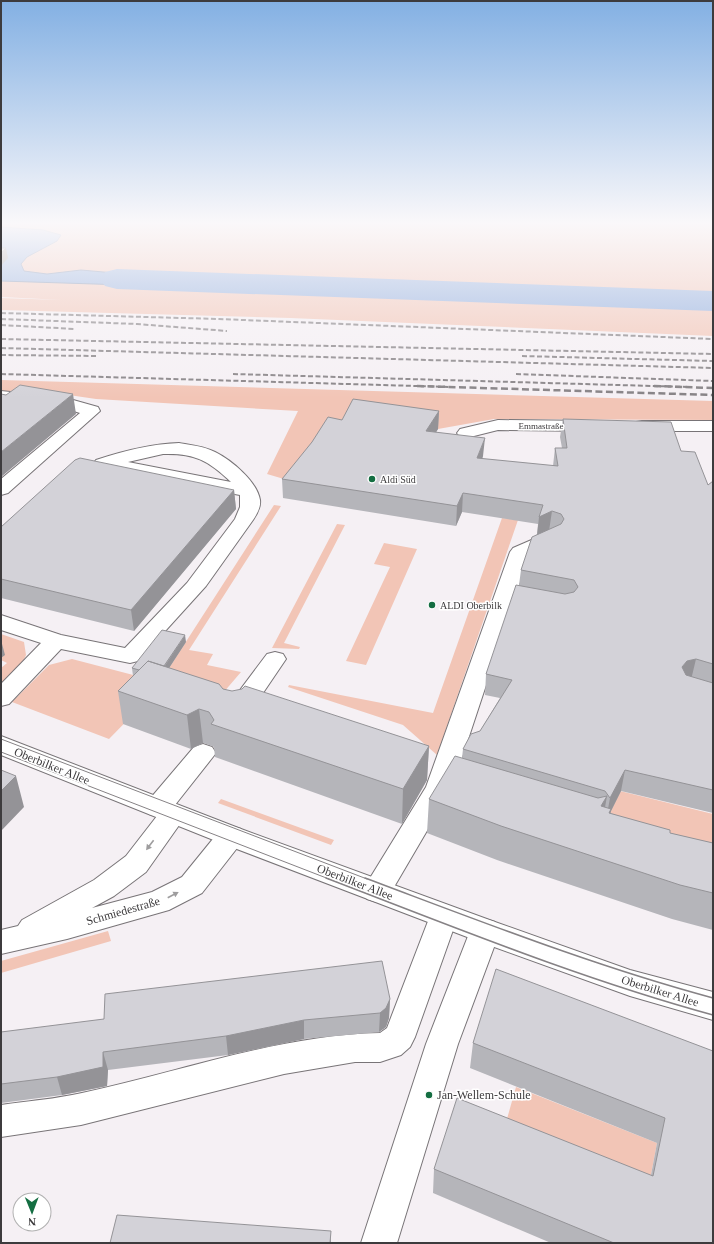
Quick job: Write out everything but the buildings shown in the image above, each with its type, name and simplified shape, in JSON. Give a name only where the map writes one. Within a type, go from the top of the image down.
[{"type":"street","points":[[1,396],[66,403],[92,411],[1,489]]},
{"type":"street","name":"Emmastraße","points":[[466,433],[498,425],[527,432],[604,426]]},
{"type":"street","points":[[628,426],[713,426]]},
{"type":"street","points":[[1,622],[56,641],[130,656],[195,586],[239,525],[250,506],[248,491],[220,463],[209,455],[185,450],[159,450],[133,454],[95,466],[127,467],[248,491]]},
{"type":"street","points":[[377,891],[439,788],[454,779],[516,597],[520,552],[550,538]]},
{"type":"street","points":[[1,698],[56,641]]},
{"type":"street","points":[[235,715],[276,659]]},
{"type":"street","name":"Oberbilker Allee","points":[[1,746],[231,836],[485,931],[630,982],[713,1006]]},
{"type":"street","name":"Schmiedestraße","points":[[7,940],[104,888],[136,864],[166,810],[203,753]]},
{"type":"street","name":"Schmiedestraße","points":[[7,940],[67,927],[159,902],[192,885],[231,836]]},
{"type":"street","points":[[1,1121],[81,1109],[284,1058],[355,1048],[380,1048],[390,1045],[399,1037],[444,916]]},
{"type":"street","points":[[379,1243],[442,1044],[485,931]]},
{"type":"shaded area","points":[[1,282],[713,282],[713,336],[290,318],[1,310],[1,298],[62,300],[1,297]]},
{"type":"shaded area","points":[[1,380],[713,401],[713,420],[494,419],[438,429],[311,487],[267,474],[298,411],[96,399],[62,394],[1,391]]},
{"type":"shaded area","points":[[274,505],[281,506],[189,650],[213,654],[207,665],[241,672],[223,693],[153,694],[109,739],[12,702],[49,665],[72,659],[160,682]]},
{"type":"shaded area","points":[[502,518],[518,520],[437,755],[403,725],[288,687],[289,685],[433,713]]},
{"type":"shaded area","points":[[337,524],[345,525],[284,643],[300,647],[299,649],[272,648]]},
{"type":"shaded area","points":[[384,543],[417,549],[366,665],[346,661],[390,567],[374,564]]},
{"type":"shaded area","points":[[1,634],[24,642],[26,655],[21,666],[1,685],[1,668],[7,663],[1,660]]},
{"type":"shaded area","points":[[620,791],[713,814],[713,870],[597,840]]},
{"type":"shaded area","points":[[221,799],[334,840],[331,845],[218,803]]},
{"type":"shaded area","points":[[108,931],[111,941],[1,973],[1,961]]},
{"type":"shaded area","points":[[516,1087],[657,1143],[646,1201],[501,1140]]},
{"type":"water","points":[[34,282],[190,282],[188,287]]},
{"type":"waterway","points":[[200,282],[713,301]]},
{"type":"tram line","points":[[1,739],[367,879]]},
{"type":"tram line","points":[[1,752],[329,879]]},
{"type":"tram line","points":[[326,878],[566,969],[664,1001],[713,1015]]},
{"type":"tram line","points":[[365,878],[581,957],[625,972],[713,998]]},
{"type":"railway","points":[[1,313],[219,319],[713,339]]},
{"type":"railway","points":[[1,319],[137,324],[227,331]]},
{"type":"railway","points":[[1,325],[75,329]]},
{"type":"railway","points":[[1,339],[713,354]]},
{"type":"railway","points":[[1,348],[713,368]]},
{"type":"railway","points":[[1,355],[97,356]]},
{"type":"railway","points":[[522,356],[713,361]]},
{"type":"railway","points":[[1,374],[429,386]]},
{"type":"railway","points":[[233,374],[659,386]]},
{"type":"railway","points":[[516,374],[713,381]]},
{"type":"railway","points":[[417,386],[429,386]]},
{"type":"railway","points":[[429,386],[451,387]]},
{"type":"railway","points":[[429,386],[713,395]]},
{"type":"railway","points":[[654,386],[659,386]]},
{"type":"railway","points":[[659,386],[688,387]]},
{"type":"railway","points":[[659,386],[713,388]]},
{"type":"place","name":"Aldi Süd","points":[[372,479]]},
{"type":"place","name":"ALDI Oberbilk","points":[[432,605]]},
{"type":"place","name":"Jan-Wellem-Schule","points":[[429,1095]]}]
